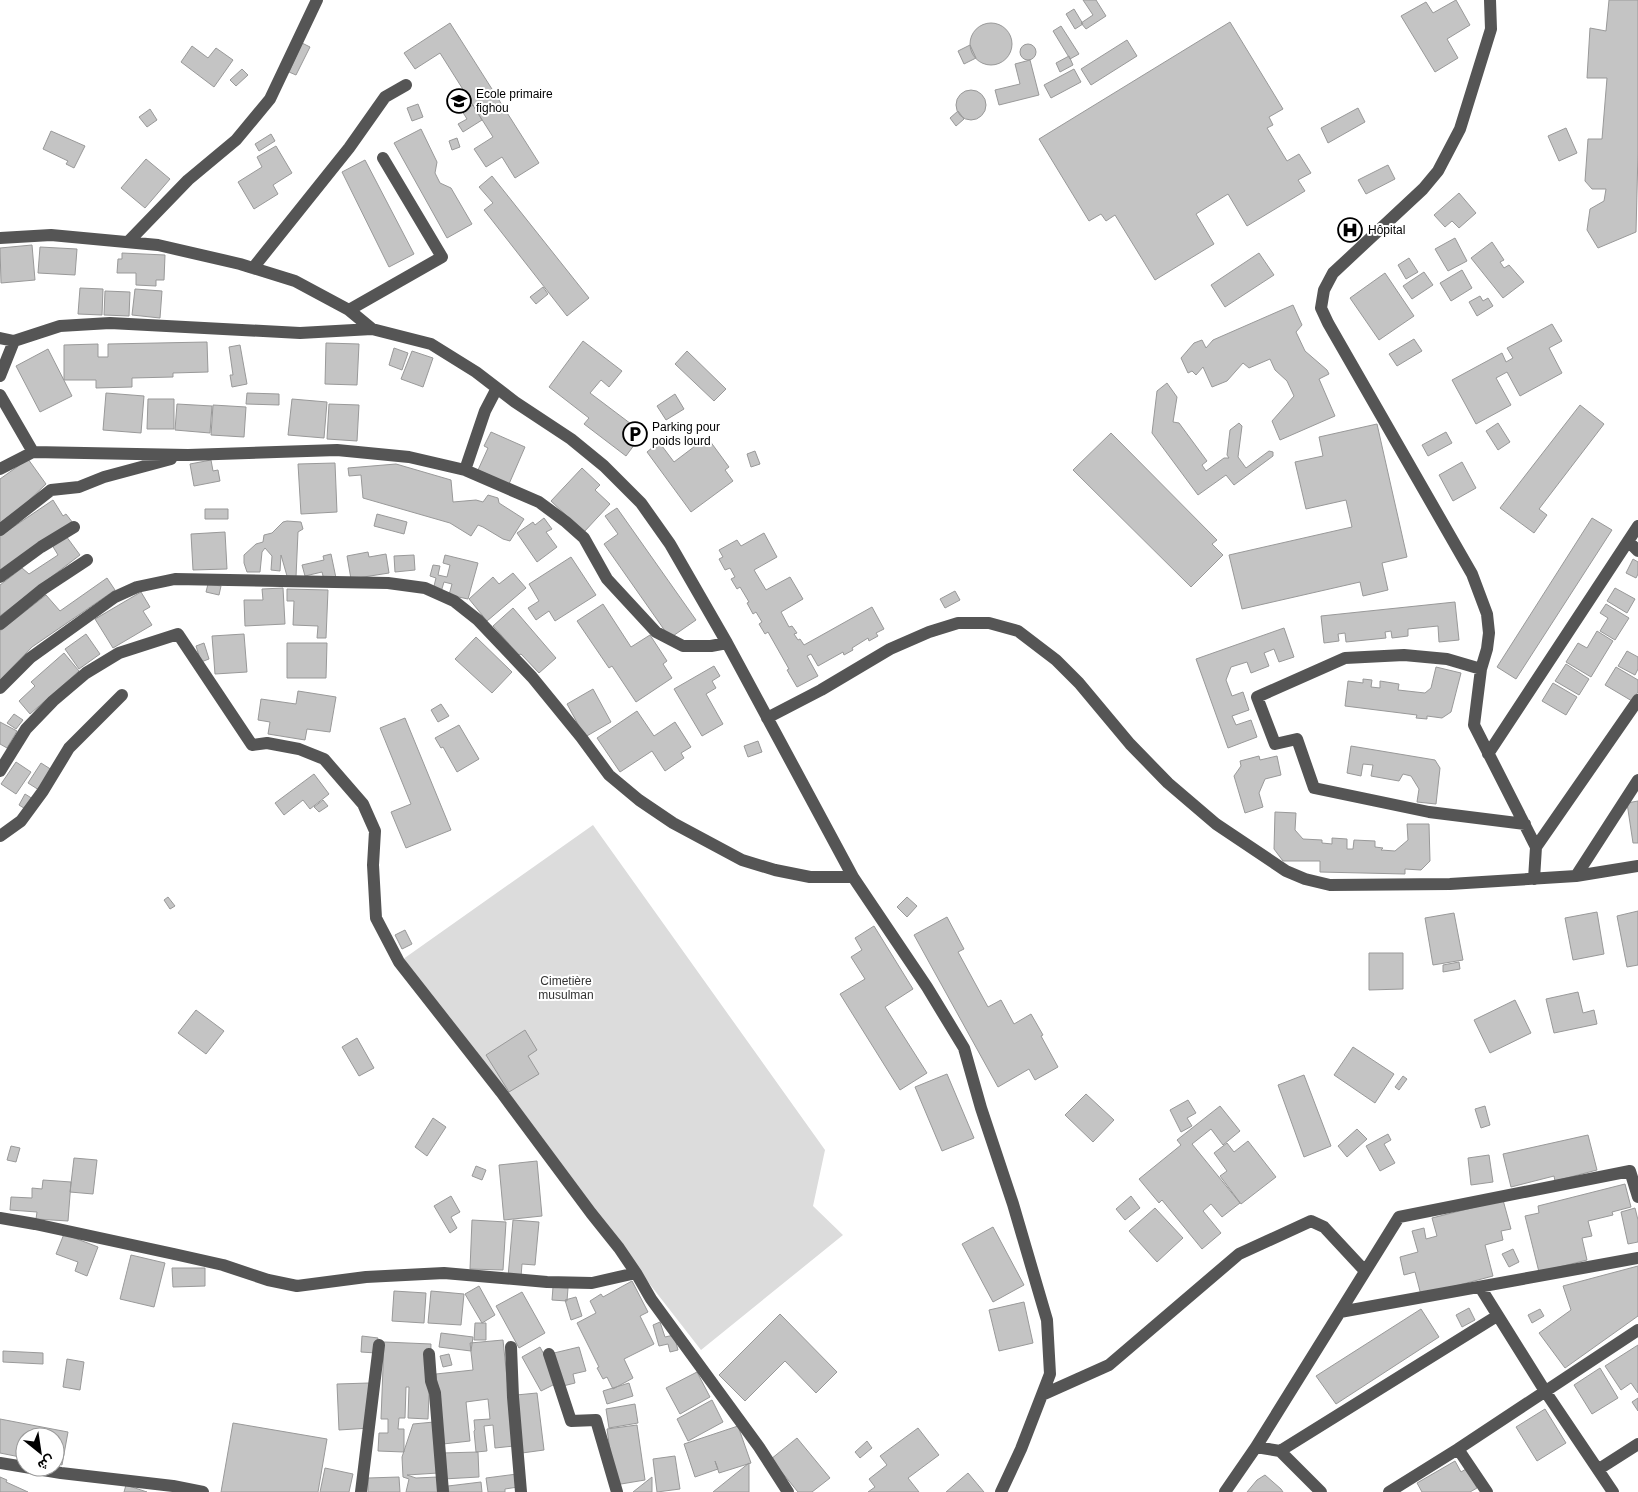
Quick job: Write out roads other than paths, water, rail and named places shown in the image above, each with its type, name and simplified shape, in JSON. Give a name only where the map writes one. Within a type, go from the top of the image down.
[{"type":"street","points":[[128,242],[188,180],[236,140],[270,99],[316,0]]},
{"type":"street","points":[[1490,0],[1491,29],[1460,129],[1438,171],[1423,189],[1333,273],[1324,290],[1321,308],[1328,324],[1472,574],[1486,614],[1489,633],[1487,650],[1481,669],[1474,725],[1536,847],[1534,879]]},
{"type":"street","points":[[253,268],[349,148],[385,97],[406,85]]},
{"type":"street","points":[[349,310],[442,257],[384,158]]},
{"type":"street","points":[[0,238],[51,235],[158,245],[253,268],[295,282],[349,310],[372,329]]},
{"type":"street","points":[[0,338],[14,341],[60,326],[110,323],[300,333],[372,329],[432,344],[476,372],[571,439],[604,466],[641,503],[670,544],[727,643],[853,877],[927,987],[964,1048],[1047,1320],[1050,1374],[1002,1492]]},
{"type":"street","points":[[0,376],[14,341]]},
{"type":"street","points":[[465,470],[485,411],[497,388]]},
{"type":"street","points":[[0,395],[33,452]]},
{"type":"street","points":[[0,469],[33,452],[188,455],[337,450],[409,457],[465,470],[538,502],[566,522],[584,538],[607,579],[656,632],[683,646],[711,646],[727,643]]},
{"type":"street","points":[[0,530],[51,490],[79,487],[104,477],[188,455]]},
{"type":"street","points":[[1488,754],[1638,526]]},
{"type":"street","points":[[0,577],[41,547],[74,527]]},
{"type":"street","points":[[1628,541],[1638,551]]},
{"type":"street","points":[[0,624],[43,589],[86,560]]},
{"type":"street","points":[[0,688],[30,658],[116,597],[137,586],[175,579],[388,582],[425,588],[454,601],[478,620],[532,677],[609,775],[639,800],[673,823],[742,860],[775,870],[810,877],[853,877]]},
{"type":"street","points":[[766,718],[822,690],[890,649],[929,632],[958,623],[989,623],[1018,631],[1056,660],[1079,683],[1130,744],[1168,783],[1216,824],[1286,871],[1306,879],[1330,885],[1450,884],[1576,876],[1638,866]]},
{"type":"street","points":[[0,771],[26,729],[53,701],[86,673],[119,653],[178,634],[252,744],[267,743],[299,749],[324,759],[363,804],[375,831],[373,865],[376,918],[399,962],[502,1092],[636,1273],[651,1299],[759,1447],[788,1492]]},
{"type":"street","points":[[1481,669],[1447,659],[1404,655],[1345,658],[1256,697],[1275,744],[1297,739],[1314,788],[1429,812],[1525,824]]},
{"type":"street","points":[[0,836],[20,821],[43,791],[69,748],[122,695]]},
{"type":"street","points":[[1536,847],[1638,700]]},
{"type":"street","points":[[1576,876],[1638,780]]},
{"type":"street","points":[[1225,1492],[1256,1447],[1399,1217],[1630,1171],[1638,1197]]},
{"type":"street","points":[[0,1218],[36,1224],[223,1265],[268,1280],[297,1286],[366,1277],[444,1273],[547,1282],[592,1283],[636,1273]]},
{"type":"street","points":[[1042,1395],[1109,1365],[1239,1254],[1311,1221],[1324,1227],[1365,1271]]},
{"type":"street","points":[[1340,1312],[1638,1258]]},
{"type":"street","points":[[1480,1287],[1545,1391],[1613,1492]]},
{"type":"street","points":[[1280,1451],[1497,1316]]},
{"type":"street","points":[[1389,1492],[1458,1449],[1638,1330]]},
{"type":"street","points":[[361,1492],[379,1345]]},
{"type":"street","points":[[512,1347],[513,1397],[521,1492]]},
{"type":"street","points":[[429,1354],[431,1381],[435,1393],[443,1492]]},
{"type":"street","points":[[549,1354],[571,1421],[596,1420],[617,1492]]},
{"type":"street","points":[[1599,1469],[1638,1444]]},
{"type":"street","points":[[1256,1447],[1280,1451],[1321,1492]]},
{"type":"street","points":[[1458,1449],[1487,1492]]},
{"type":"street","points":[[0,1463],[61,1473],[173,1486],[203,1492]]},
{"type":"place","name":"Ecole primaire fighou","points":[[459,101]]},
{"type":"place","name":"Hôpital","points":[[1350,230]]},
{"type":"place","name":"Parking pour poids lourd","points":[[635,434]]},
{"type":"park label","name":"Cimetière musulman","points":[[566,988]]}]
